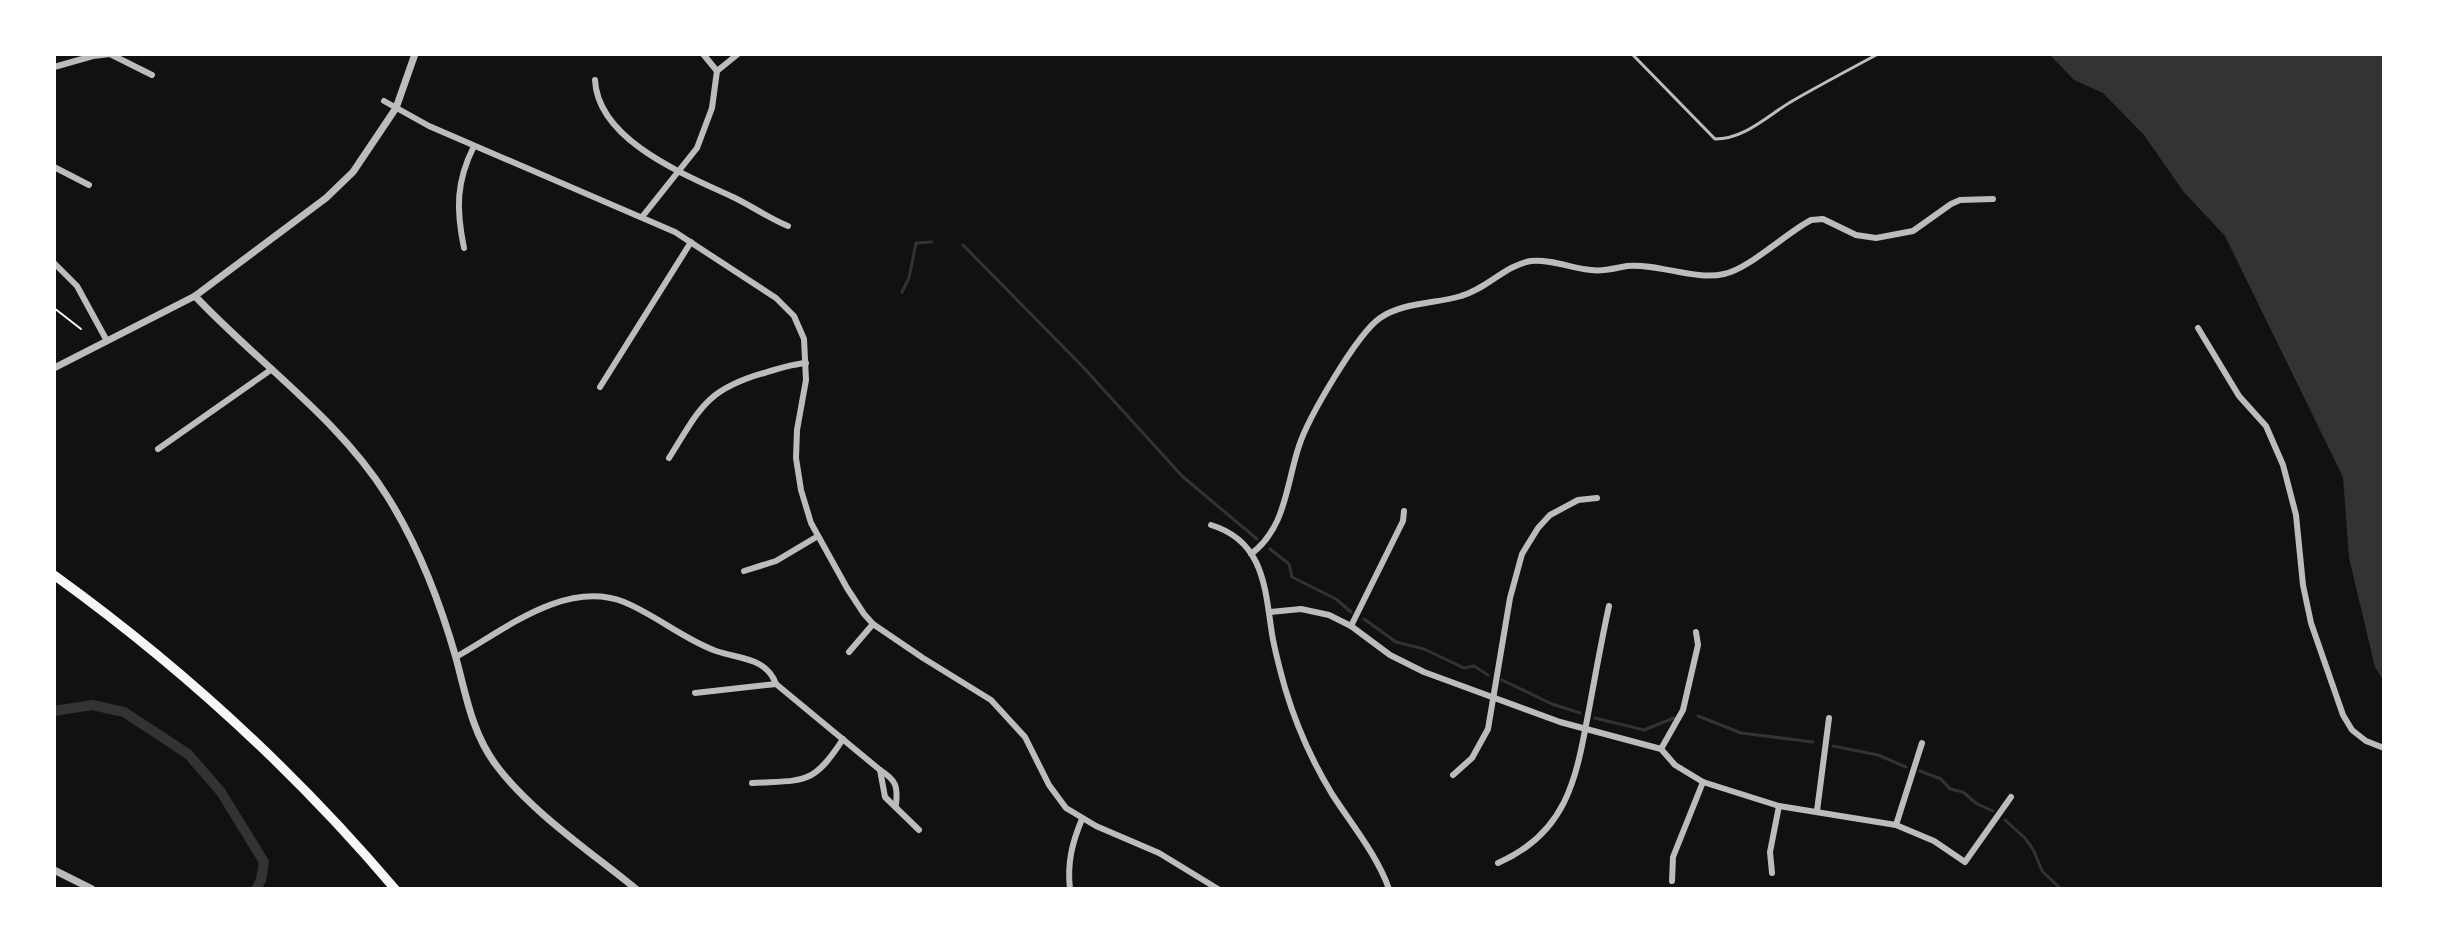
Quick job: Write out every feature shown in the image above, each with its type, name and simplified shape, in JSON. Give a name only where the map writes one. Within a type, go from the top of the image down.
[{"type":"highway","points":[[54,575],[149,647],[245,730],[334,819],[395,889]]},
{"type":"street","points":[[54,67],[110,54],[152,75]]},
{"type":"street","points":[[54,368],[195,296],[326,198],[353,172],[396,108],[415,54]]},
{"type":"street","points":[[703,54],[717,71]]},
{"type":"street","points":[[642,217],[697,148],[708,124],[717,71],[738,54]]},
{"type":"street","points":[[595,80],[596,95],[610,120],[622,132],[678,172],[788,226]]},
{"type":"street","points":[[384,101],[474,146],[642,217],[691,242],[776,298],[794,316],[804,339],[806,363],[796,458],[801,490],[818,536],[847,588],[873,624],[991,700],[1025,737],[1056,798],[1082,819],[1159,853],[1218,889]]},
{"type":"street","points":[[464,248],[457,217],[458,193],[474,146]]},
{"type":"street","points":[[54,167],[89,185]]},
{"type":"street","points":[[1251,554],[1261,547],[1277,525],[1299,445],[1314,415],[1365,331],[1389,313],[1474,292],[1516,265],[1529,262],[1541,261],[1598,271],[1627,266],[1715,276],[1727,274],[1811,220],[1833,222],[1856,235],[1876,238],[1913,231],[1960,200],[1993,199]]},
{"type":"street","points":[[600,387],[691,242]]},
{"type":"street","points":[[54,263],[77,286],[107,341]]},
{"type":"street","points":[[195,296],[363,461],[387,497],[411,538],[456,657],[477,733],[495,764],[523,796],[636,889]]},
{"type":"street","points":[[2198,328],[2239,396],[2266,426],[2283,465],[2296,515],[2303,585],[2311,623],[2343,715],[2352,730],[2366,741],[2384,748]]},
{"type":"street","points":[[669,458],[705,403],[720,389],[738,381],[806,363]]},
{"type":"street","points":[[158,449],[272,369]]},
{"type":"street","points":[[1453,775],[1472,758],[1484,740],[1514,574],[1522,554],[1550,515],[1578,500],[1597,498]]},
{"type":"street","points":[[1351,626],[1403,521],[1404,511]]},
{"type":"street","points":[[1211,525],[1235,535],[1251,554],[1266,587],[1276,656],[1301,735],[1313,761],[1381,869],[1389,889]]},
{"type":"street","points":[[744,571],[776,561],[818,536]]},
{"type":"street","points":[[456,657],[537,611],[565,600],[594,595],[622,601],[715,650],[768,668],[776,684],[892,777],[897,785],[896,805]]},
{"type":"street","points":[[1498,863],[1531,843],[1568,797],[1580,761],[1609,606]]},
{"type":"street","points":[[1270,612],[1293,609],[1315,611],[1351,626],[1405,663],[1492,698],[1585,729],[1661,749],[1675,765],[1703,782],[1779,806],[1896,825],[1934,841],[1965,862],[2011,797]]},
{"type":"street","points":[[849,652],[873,624]]},
{"type":"street","points":[[1661,749],[1683,710],[1698,645],[1696,632]]},
{"type":"street","points":[[695,693],[776,684]]},
{"type":"street","points":[[1817,811],[1829,718]]},
{"type":"street","points":[[752,783],[797,780],[815,774],[827,764],[843,739]]},
{"type":"street","points":[[1896,825],[1922,743]]},
{"type":"street","points":[[880,770],[882,791],[919,830]]},
{"type":"street","points":[[1672,881],[1673,857],[1703,782]]},
{"type":"street","points":[[1772,873],[1770,852],[1779,806]]},
{"type":"street","points":[[1070,889],[1067,866],[1082,819]]},
{"type":"street","points":[[54,870],[92,889]]},
{"type":"lane","points":[[1632,54],[1715,139],[1727,139],[1767,120],[1790,102],[1878,54]]},
{"type":"path","points":[[54,308],[81,329]]},
{"type":"shaded area","points":[[2049,54],[2384,54],[2384,681],[2375,667],[2349,558],[2343,477],[2225,236],[2183,191],[2144,135],[2103,93],[2074,80]]},
{"type":"waterway","points":[[902,292],[909,278],[916,243],[932,242]]},
{"type":"waterway","points":[[963,245],[1083,367],[1182,476],[1257,539]]},
{"type":"waterway","points":[[1270,549],[1289,564],[1292,577],[1336,599],[1351,612]]},
{"type":"waterway","points":[[1364,619],[1396,642],[1424,649],[1464,668],[1474,666],[1488,675]]},
{"type":"waterway","points":[[1502,680],[1552,704],[1580,713]]},
{"type":"waterway","points":[[54,711],[92,705],[124,712],[188,754],[221,792],[264,862],[256,889]]},
{"type":"waterway","points":[[1698,716],[1741,733],[1813,742]]},
{"type":"waterway","points":[[1595,718],[1644,730],[1674,718]]},
{"type":"waterway","points":[[1833,746],[1878,755],[1906,767]]},
{"type":"waterway","points":[[1920,771],[1941,779],[1950,789],[1963,792],[1977,804],[1993,811]]},
{"type":"waterway","points":[[2005,820],[2025,838],[2042,871],[2061,889]]}]
